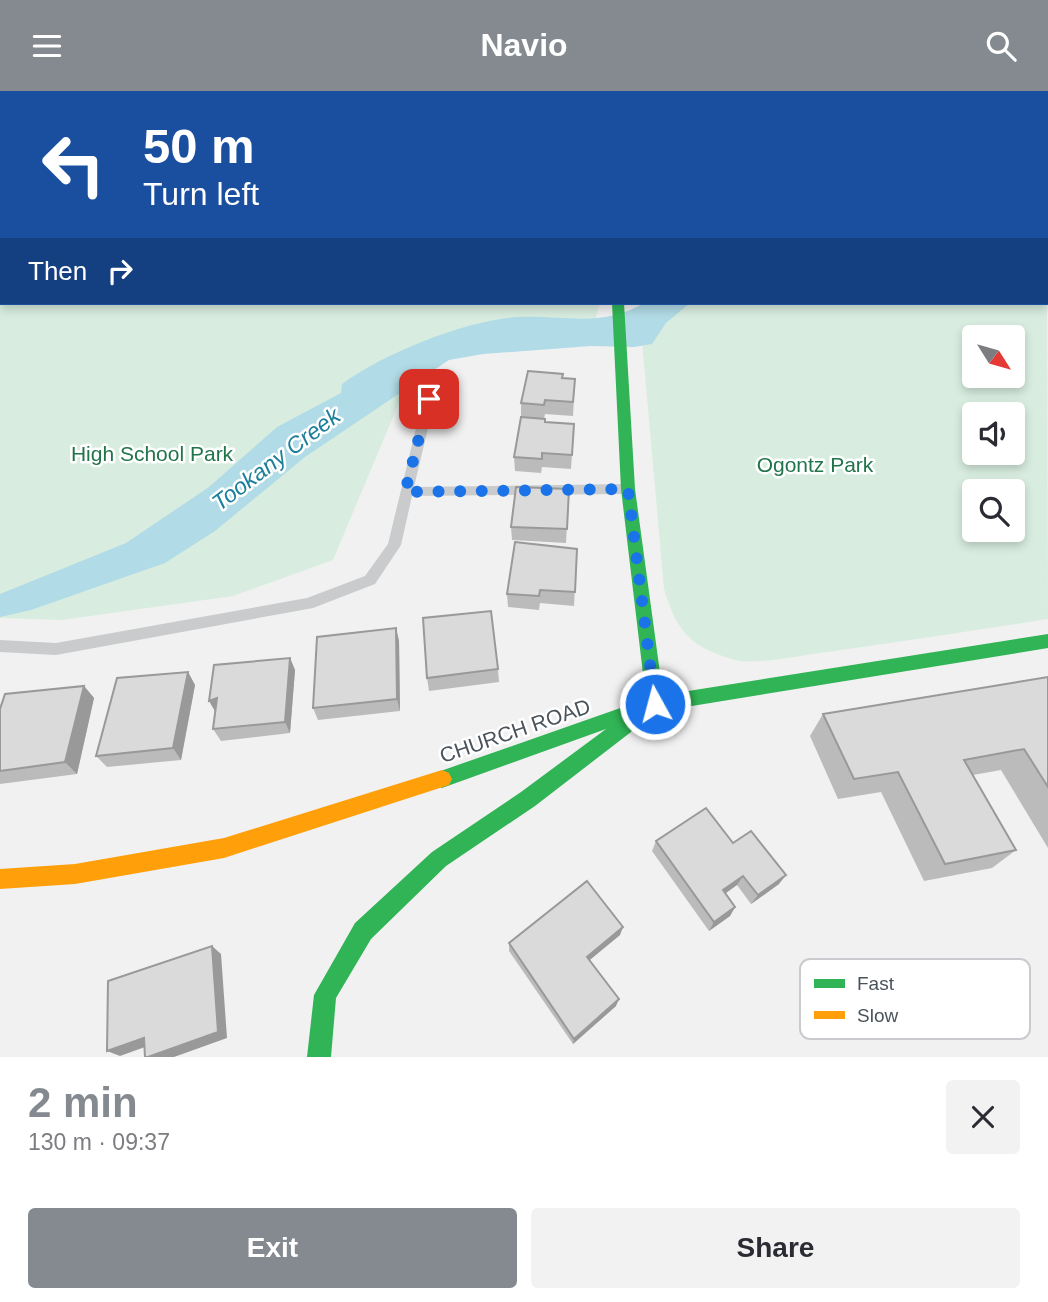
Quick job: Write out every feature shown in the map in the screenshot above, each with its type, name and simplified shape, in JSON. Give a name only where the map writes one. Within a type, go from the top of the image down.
[{"type":"street","points":[[319,1057],[325,995],[363,931],[439,859],[528,799],[655,704],[628,489],[618,305]]},
{"type":"street","name":"CHURCH ROAD","points":[[0,879],[75,874],[224,848],[372,803],[655,704],[1048,641]]},
{"type":"lane","points":[[0,646],[56,649],[308,604],[370,580],[394,545],[429,399]]},
{"type":"lane","points":[[405,492],[628,489]]},
{"type":"green space","name":"High School Park","points":[[0,305],[599,305],[594,324],[414,367],[333,560],[233,596],[62,620],[0,618]]},
{"type":"green space","name":"Ogontz Park","points":[[1047,305],[1048,619],[789,658],[743,661],[720,655],[688,636],[674,616],[664,589],[639,307]]},
{"type":"water","name":"Tookany Creek","points":[[640,305],[688,305],[666,323],[652,344],[483,354],[449,360],[305,457],[215,531],[165,563],[31,610],[0,617],[0,594],[126,543],[209,487],[277,427],[341,393],[342,384],[359,372],[402,350],[451,331],[497,319],[583,319],[629,311]]},
{"type":"building","points":[[528,371],[563,374],[562,378],[575,379],[573,402],[545,400],[544,405],[521,403]]},
{"type":"building","points":[[521,417],[574,424],[572,455],[542,453],[542,459],[514,457]]},
{"type":"building","points":[[516,487],[569,489],[567,529],[511,527]]},
{"type":"building","points":[[515,542],[577,549],[575,592],[540,590],[539,596],[507,594]]},
{"type":"building","points":[[491,611],[498,669],[427,678],[423,618]]},
{"type":"building","points":[[396,628],[397,699],[313,708],[317,637]]},
{"type":"building","points":[[290,658],[285,722],[213,729],[217,698],[209,701],[214,665]]},
{"type":"building","points":[[188,672],[173,748],[96,756],[117,678]]},
{"type":"building","points":[[1048,677],[1048,787],[1024,749],[964,760],[1016,850],[945,864],[898,772],[854,779],[823,714]]},
{"type":"building","points":[[84,686],[65,762],[0,771],[0,709],[5,694]]},
{"type":"building","points":[[706,808],[733,843],[751,831],[786,875],[758,895],[743,876],[723,890],[735,907],[714,922],[656,841]]},
{"type":"building","points":[[587,881],[623,927],[587,957],[619,999],[574,1039],[509,943]]},
{"type":"building","points":[[212,946],[218,1032],[148,1057],[145,1057],[144,1038],[107,1051],[108,981]]},
{"type":"traffic: fast","points":[[618,305],[628,489],[655,704]]},
{"type":"traffic: fast","points":[[442,779],[655,704],[1048,641]]},
{"type":"traffic: fast","points":[[319,1057],[325,995],[363,931],[439,859],[528,799],[625,726]]},
{"type":"traffic: slow","points":[[0,879],[75,874],[224,848],[442,779]]},
{"type":"route","points":[[429,399],[405,492],[628,489],[655,704]]}]
